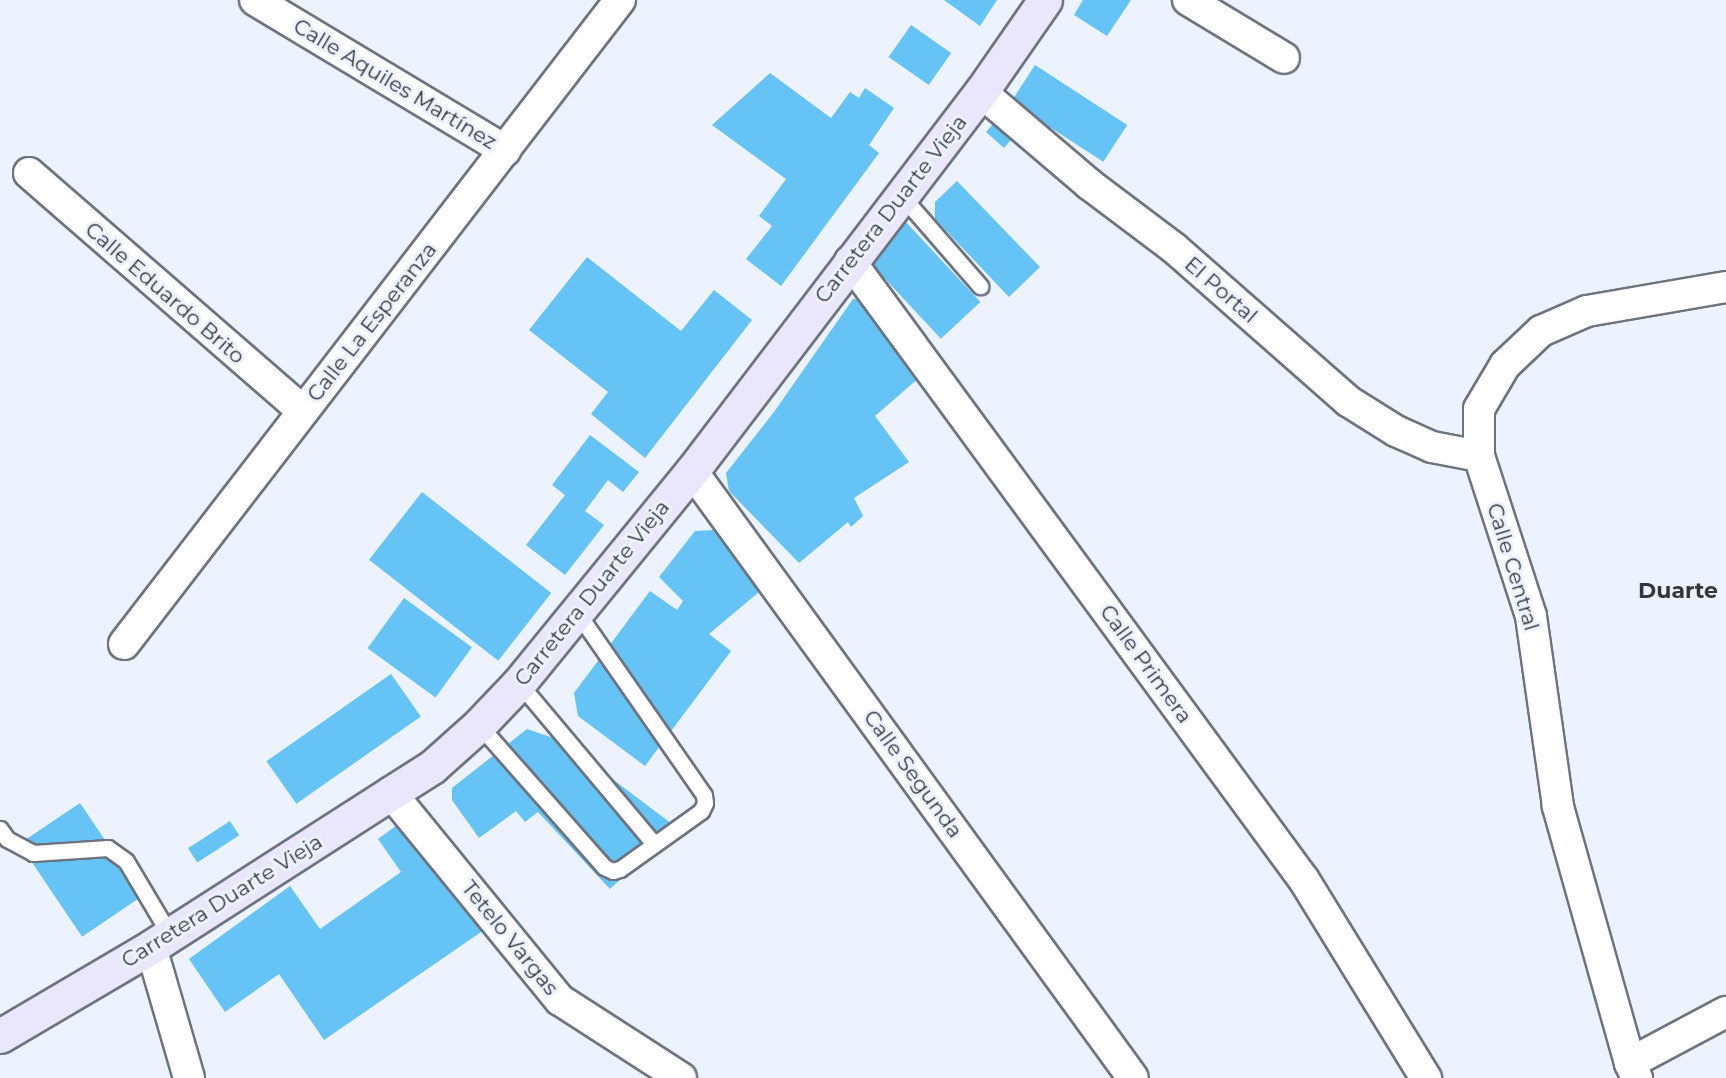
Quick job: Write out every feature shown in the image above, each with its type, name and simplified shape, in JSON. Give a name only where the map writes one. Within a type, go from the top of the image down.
[{"type":"main road","name":"Carretera Duarte Vieja","points":[[0,1036],[161,941],[432,767],[479,725],[519,683],[692,471],[981,92],[1045,0]]},
{"type":"street","name":"Calle Aquiles Martínez","points":[[255,0],[505,150]]},
{"type":"street","name":"Calle La Esperanza","points":[[124,644],[620,0]]},
{"type":"street","points":[[1188,0],[1284,58]]},
{"type":"street","name":"El Portal","points":[[981,92],[1089,184],[1174,248],[1348,401],[1396,431],[1432,447],[1479,456]]},
{"type":"street","name":"Calle Eduardo Brito","points":[[29,173],[303,411]]},
{"type":"street","name":"Calle Primera","points":[[850,261],[1304,880],[1426,1078]]},
{"type":"street","name":"Calle Central","points":[[1634,1070],[1558,806],[1531,616],[1479,456],[1479,409],[1505,365],[1541,331],[1587,311],[1726,287]]},
{"type":"street","name":"Calle Segunda","points":[[692,471],[1133,1078]]},
{"type":"street","name":"Tetelo Vargas","points":[[391,793],[560,1000],[681,1078]]},
{"type":"street","points":[[161,941],[189,1078]]},
{"type":"street","points":[[1634,1070],[1726,1012]]},
{"type":"lane","points":[[901,195],[980,286]]},
{"type":"lane","points":[[479,725],[604,867],[613,871],[620,869],[701,811],[705,802],[704,795],[576,611]]},
{"type":"lane","points":[[519,683],[654,844]]},
{"type":"lane","points":[[0,829],[7,839],[33,853],[108,848],[126,861],[161,941]]},
{"type":"building","points":[[944,0],[997,0],[980,26]]},
{"type":"building","points":[[1083,0],[1131,0],[1107,36],[1074,15]]},
{"type":"building","points":[[911,25],[951,53],[929,85],[889,57]]},
{"type":"building","points":[[1035,65],[1127,125],[1103,162],[1011,102]]},
{"type":"building","points":[[770,73],[831,118],[850,92],[859,98],[865,88],[894,108],[869,145],[879,153],[781,286],[746,259],[772,226],[759,216],[786,179],[712,125]]},
{"type":"building","points":[[1000,116],[1021,128],[1004,148],[986,132]]},
{"type":"building","points":[[957,181],[1040,267],[1009,297],[935,219],[935,202]]},
{"type":"building","points":[[904,220],[980,302],[941,339],[865,257]]},
{"type":"building","points":[[587,257],[681,331],[714,290],[752,320],[645,458],[591,414],[608,392],[529,330]]},
{"type":"building","points":[[853,299],[870,300],[928,370],[875,416],[909,462],[854,498],[863,516],[851,527],[848,522],[799,563],[729,491],[726,473],[774,412]]},
{"type":"building","points":[[590,435],[639,472],[623,492],[608,480],[585,511],[604,525],[565,575],[526,545],[565,495],[552,485]]},
{"type":"building","points":[[422,492],[551,593],[498,661],[369,560]]},
{"type":"building","points":[[713,530],[766,586],[709,634],[731,651],[645,766],[578,716],[574,693],[650,591],[677,610],[683,601],[659,577],[695,531]]},
{"type":"building","points":[[404,598],[472,647],[436,698],[368,648]]},
{"type":"building","points":[[391,674],[421,717],[296,804],[266,761]]},
{"type":"building","points":[[527,729],[562,741],[676,827],[610,889],[538,812],[525,822],[516,811],[479,838],[452,800],[452,788]]},
{"type":"building","points":[[80,803],[143,896],[82,937],[19,844]]},
{"type":"building","points":[[404,820],[484,930],[324,1040],[279,974],[225,1012],[189,959],[290,886],[320,929],[401,872],[378,839]]},
{"type":"building","points":[[230,821],[239,835],[197,862],[188,848]]},
{"type":"district","name":"Duarte","points":[[1678,591]]}]
